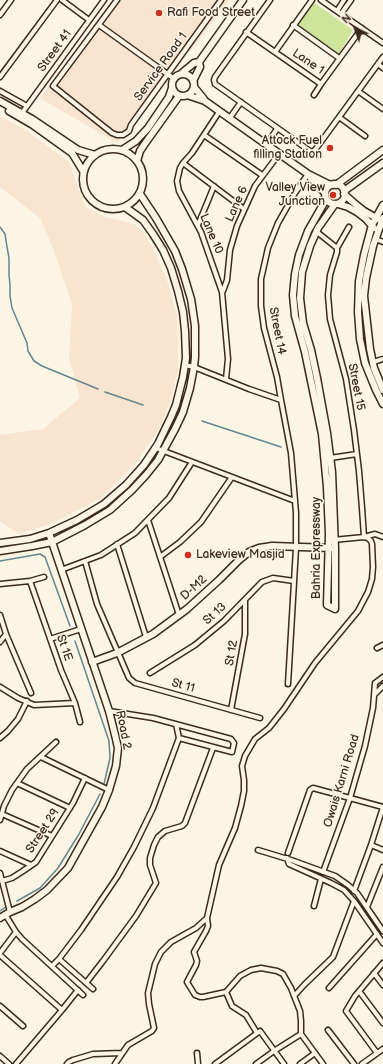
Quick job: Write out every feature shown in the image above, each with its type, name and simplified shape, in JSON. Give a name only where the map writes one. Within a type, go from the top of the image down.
[{"type":"main road","points":[[182,74],[194,63],[199,62],[243,0]]},
{"type":"main road","points":[[187,96],[192,91],[193,84],[200,67],[199,62]]},
{"type":"main road","points":[[205,101],[187,96],[179,96],[174,93],[171,83],[174,78],[177,75],[188,75],[205,101],[308,174],[328,184],[341,187],[354,203],[364,211],[376,218],[382,219],[366,278],[364,296],[369,343],[376,375],[383,390]]},
{"type":"main road","points":[[122,150],[136,141],[148,128],[169,97],[172,88]]},
{"type":"main road","points":[[137,161],[140,151],[179,96]]},
{"type":"main road","points":[[0,101],[32,118],[78,150],[95,155]]},
{"type":"main road","points":[[0,106],[33,125],[72,153],[83,171]]},
{"type":"main road","points":[[108,149],[122,150],[133,156],[137,161],[143,177],[142,189],[140,194],[131,204],[118,210],[110,210],[102,208],[90,200],[85,193],[82,178],[83,171],[88,162],[95,155],[108,149]]},
{"type":"main road","points":[[325,195],[328,188],[335,185],[383,150]]},
{"type":"main road","points":[[336,204],[343,199],[344,192],[383,163]]},
{"type":"main road","points":[[308,174],[325,195],[327,201],[348,207],[357,212],[372,225],[377,235]]},
{"type":"main road","points":[[0,551],[52,542],[110,510],[140,482],[154,465],[175,429],[182,412],[190,388],[196,344],[191,299],[175,251],[140,194]]},
{"type":"main road","name":"Bahria Expressway","points":[[325,195],[324,203],[308,231],[299,255],[295,274],[293,296],[295,316],[306,352],[322,434],[332,540]]},
{"type":"main road","name":"Bahria Expressway","points":[[332,548],[327,605],[335,609],[332,548],[332,472],[327,433],[317,378],[303,323],[300,298],[302,272],[310,246],[318,228],[336,204]]},
{"type":"main road","points":[[383,205],[372,225],[359,281],[358,312],[360,339],[365,363],[383,404]]},
{"type":"main road","points":[[0,544],[30,539],[77,520],[104,504],[126,485],[144,465],[156,448],[176,405],[185,365],[185,331],[183,312],[178,291],[171,268],[154,234],[143,220],[125,207]]},
{"type":"main road","name":"Road 2","points":[[5,915],[35,899],[57,881],[68,868],[102,807],[116,766],[118,748],[109,711],[48,532]]},
{"type":"main road","name":"D-M2","points":[[92,662],[117,653],[153,634],[179,615],[249,552],[259,548],[272,546],[332,548]]},
{"type":"street","points":[[0,15],[11,0]]},
{"type":"street","points":[[0,77],[57,0]]},
{"type":"street","points":[[62,0],[89,20]]},
{"type":"street","name":"Street 41","points":[[22,113],[104,0]]},
{"type":"street","points":[[117,0],[99,25],[174,78]]},
{"type":"street","name":"Service Road 1","points":[[99,25],[53,86],[112,133],[124,135],[221,0]]},
{"type":"street","points":[[270,0],[215,77],[215,84],[310,152],[315,150],[383,57]]},
{"type":"street","points":[[275,52],[312,0]]},
{"type":"street","points":[[321,0],[383,43]]},
{"type":"street","points":[[336,10],[344,0]]},
{"type":"street","points":[[341,14],[351,0]]},
{"type":"street","points":[[293,25],[340,58]]},
{"type":"street","name":"Lane 1","points":[[246,32],[321,84],[362,28]]},
{"type":"street","points":[[378,64],[383,68]]},
{"type":"street","points":[[314,95],[321,84]]},
{"type":"street","points":[[0,91],[27,106]]},
{"type":"street","points":[[358,91],[383,109]]},
{"type":"street","points":[[230,119],[241,102]]},
{"type":"street","name":"Lane 10","points":[[220,112],[192,153],[183,162],[177,181],[179,191],[198,225],[222,292],[228,359],[226,379]]},
{"type":"street","points":[[340,117],[365,136]]},
{"type":"street","points":[[266,145],[277,129]]},
{"type":"street","points":[[204,135],[262,175]]},
{"type":"street","name":"Lane 6","points":[[222,292],[227,280],[232,244],[244,209],[262,175],[279,154]]},
{"type":"street","points":[[183,162],[244,209]]},
{"type":"street","name":"Street 14","points":[[288,684],[296,548],[296,513],[291,453],[277,377],[264,328],[261,306],[262,279],[268,248],[278,223],[308,174]]},
{"type":"street","points":[[198,225],[214,186]]},
{"type":"street","name":"Street 15","points":[[349,227],[337,248],[330,275],[328,295],[330,319],[346,379],[357,454],[364,537]]},
{"type":"street","points":[[317,232],[337,248]]},
{"type":"street","points":[[377,235],[383,242]]},
{"type":"street","points":[[373,362],[383,359]]},
{"type":"street","points":[[185,365],[194,367],[281,400]]},
{"type":"street","points":[[156,448],[295,501]]},
{"type":"street","points":[[330,458],[357,454]]},
{"type":"street","points":[[61,570],[101,555],[135,533],[169,498],[192,462]]},
{"type":"street","points":[[160,557],[180,542],[201,522],[232,477]]},
{"type":"street","points":[[148,520],[179,615]]},
{"type":"street","points":[[332,540],[364,537],[375,534],[383,537]]},
{"type":"street","points":[[324,1064],[301,1034],[300,1011],[290,985],[283,974],[262,968],[251,970],[242,974],[226,992],[200,997],[195,995],[187,982],[197,961],[194,952],[208,926],[207,918],[219,865],[235,828],[241,806],[244,786],[242,766],[245,756],[255,739],[268,728],[284,709],[315,663],[358,610],[368,592],[372,580],[372,544],[368,538],[364,537]]},
{"type":"street","points":[[118,544],[146,637]]},
{"type":"street","name":"St 11","points":[[85,561],[97,604],[129,678],[135,683],[260,718]]},
{"type":"street","points":[[0,584],[30,581],[44,577]]},
{"type":"street","name":"St 13","points":[[150,673],[195,645],[224,622],[262,582],[273,578],[294,581]]},
{"type":"street","name":"St 1E","points":[[30,581],[50,639],[75,703],[80,722]]},
{"type":"street","name":"St 12","points":[[231,710],[245,634],[245,599]]},
{"type":"street","points":[[0,615],[6,634],[31,693]]},
{"type":"street","points":[[50,639],[81,629]]},
{"type":"street","points":[[0,642],[6,634]]},
{"type":"street","points":[[377,648],[383,645]]},
{"type":"street","name":"Owais Karni Road","points":[[323,872],[350,798],[365,746],[373,708],[375,683],[383,677]]},
{"type":"street","points":[[374,695],[383,686]]},
{"type":"street","points":[[0,687],[34,705],[75,703]]},
{"type":"street","points":[[0,738],[18,719],[27,701]]},
{"type":"street","points":[[109,711],[153,718],[231,739],[234,743],[232,752],[179,738]]},
{"type":"street","points":[[52,966],[81,930],[117,877],[131,853],[153,808],[179,738],[176,724]]},
{"type":"street","points":[[0,820],[4,806],[12,790],[27,769],[56,742]]},
{"type":"street","points":[[86,983],[104,961],[136,916],[156,883],[150,865],[150,858],[154,845],[158,837],[165,831],[182,826],[185,823],[213,748]]},
{"type":"street","points":[[41,757],[109,790]]},
{"type":"street","name":"Street 29","points":[[2,881],[23,872],[36,862],[73,803],[85,778]]},
{"type":"street","points":[[17,783],[70,808]]},
{"type":"street","points":[[288,853],[310,790],[313,788],[383,807],[354,891]]},
{"type":"street","points":[[2,814],[52,836]]},
{"type":"street","points":[[371,845],[383,850]]},
{"type":"street","points":[[258,850],[286,858],[335,876],[354,891],[383,931]]},
{"type":"street","points":[[0,851],[31,865]]},
{"type":"street","points":[[286,858],[289,864],[331,882],[344,890],[354,901],[383,943]]},
{"type":"street","points":[[367,907],[383,867]]},
{"type":"street","points":[[0,872],[5,915],[16,932],[83,995]]},
{"type":"street","points":[[379,877],[383,882]]},
{"type":"street","points":[[314,906],[321,879]]},
{"type":"street","points":[[294,996],[333,957],[354,901]]},
{"type":"street","points":[[115,1064],[128,1045],[152,1031],[154,1028],[148,993],[155,964],[161,952],[171,942],[196,928],[207,918]]},
{"type":"street","points":[[16,932],[0,954],[62,1010]]},
{"type":"street","points":[[329,988],[377,934]]},
{"type":"street","points":[[59,959],[93,989]]},
{"type":"street","points":[[377,1053],[346,1011],[359,992],[383,963]]},
{"type":"street","points":[[374,973],[383,985]]},
{"type":"street","points":[[16,1064],[78,990]]},
{"type":"street","points":[[226,992],[232,1006],[246,1015],[284,1064]]},
{"type":"street","points":[[359,992],[383,1023]]},
{"type":"street","points":[[0,1006],[23,1026]]},
{"type":"street","points":[[328,1030],[354,1064]]},
{"type":"street","points":[[215,1064],[259,1032]]},
{"type":"street","points":[[256,1064],[301,1034]]},
{"type":"street","points":[[362,1064],[383,1049]]},
{"type":"street","points":[[67,1064],[72,1060],[93,1054],[122,1053]]},
{"type":"street","points":[[197,1053],[198,1064]]},
{"type":"street","points":[[300,1064],[315,1053]]},
{"type":"street","points":[[0,1056],[9,1064]]},
{"type":"shaded area","points":[[113,0],[230,0],[117,143],[40,98]]},
{"type":"shaded area","points":[[0,116],[27,131],[69,162],[85,207],[105,217],[134,224],[141,230],[152,246],[168,283],[177,316],[178,369],[171,400],[159,429],[135,464],[101,498],[53,523],[19,534],[0,521],[0,435],[43,429],[80,398],[69,358],[72,304],[53,248],[40,218],[0,187]]},
{"type":"green space","points":[[312,1],[353,30],[338,56],[294,25]]},
{"type":"waterway","points":[[0,227],[5,234],[9,258],[10,296],[12,308],[27,343],[28,351],[34,361],[42,366],[98,389]]},
{"type":"waterway","points":[[105,392],[143,405]]},
{"type":"waterway","points":[[202,421],[281,447]]},
{"type":"waterway","points":[[0,561],[40,554],[45,557],[70,626]]},
{"type":"waterway","points":[[75,641],[109,741],[110,758],[104,784]]},
{"type":"waterway","points":[[17,901],[40,888],[58,868],[79,834],[100,794]]},
{"type":"waterway","points":[[0,911],[6,907]]},
{"type":"place","name":"Rafi Food Street","points":[[159,13]]},
{"type":"place","name":"Attock Fuel filling Station","points":[[330,148]]},
{"type":"place","name":"Valley View Junction","points":[[333,195]]},
{"type":"place","name":"Lakeview Masjid","points":[[188,555]]}]
